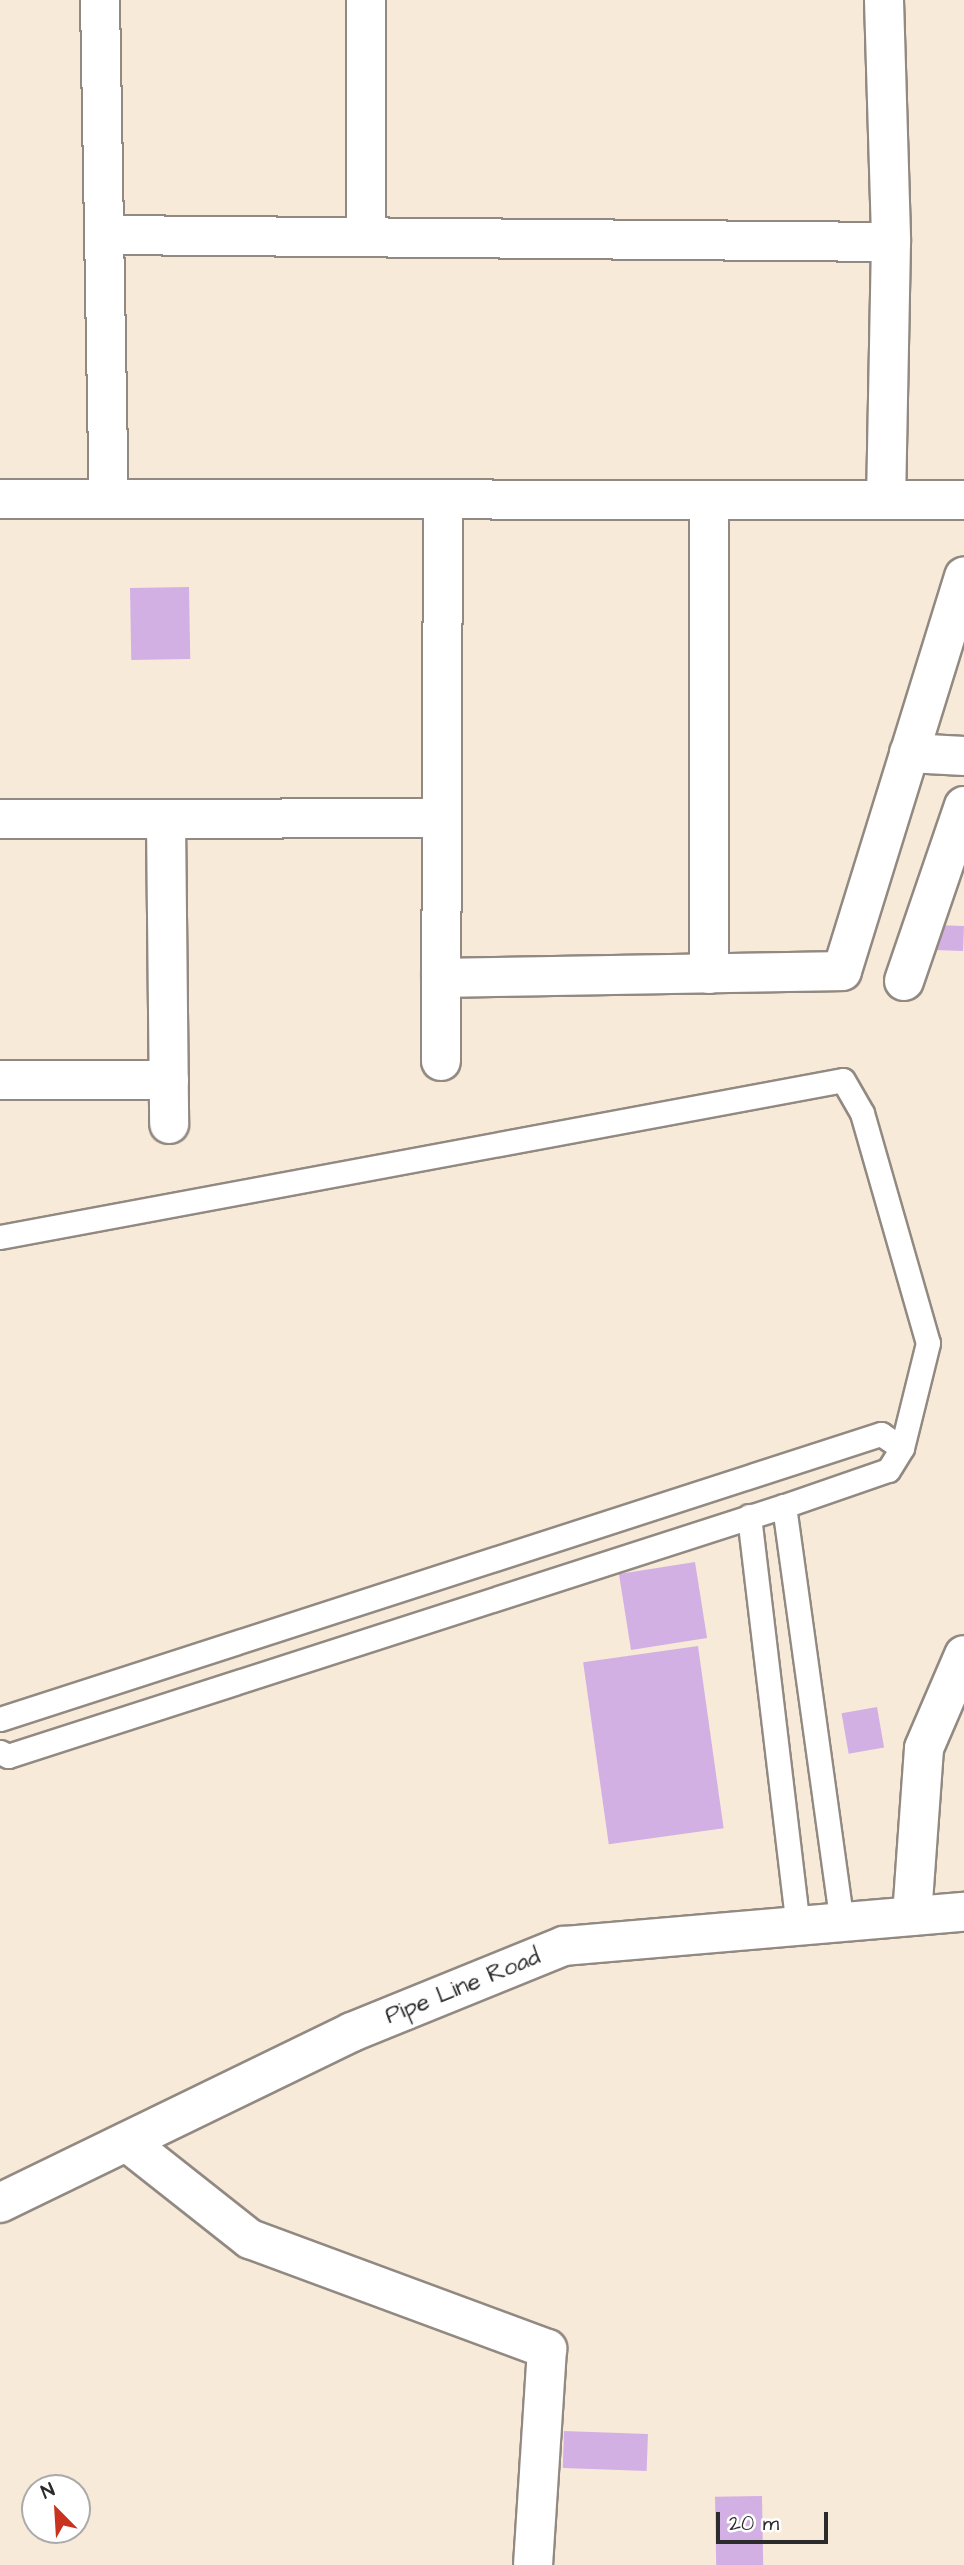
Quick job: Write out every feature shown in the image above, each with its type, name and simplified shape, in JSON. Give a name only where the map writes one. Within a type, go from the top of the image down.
[{"type":"street","points":[[100,0],[107,235],[109,499]]},
{"type":"street","points":[[366,0],[366,237]]},
{"type":"street","points":[[884,0],[891,242],[886,500]]},
{"type":"street","points":[[107,235],[891,242]]},
{"type":"street","points":[[0,499],[964,500]]},
{"type":"street","points":[[441,1061],[443,499]]},
{"type":"street","points":[[709,500],[709,974]]},
{"type":"street","points":[[441,978],[842,971],[964,576]]},
{"type":"street","points":[[909,753],[964,755]]},
{"type":"street","points":[[904,981],[964,806]]},
{"type":"street","points":[[0,818],[166,821],[441,818]]},
{"type":"street","points":[[166,821],[169,1124]]},
{"type":"street","points":[[0,1080],[169,1080]]},
{"type":"street","points":[[912,1916],[924,1748],[964,1655]]},
{"type":"street","name":"Pipe Line Road","points":[[0,2203],[352,2032],[564,1946],[964,1912]]},
{"type":"street","points":[[128,2142],[250,2239],[547,2349],[533,2565]]},
{"type":"lane","points":[[0,1237],[843,1080],[862,1113],[928,1343],[902,1448],[888,1470],[8,1756],[0,1752]]},
{"type":"lane","points":[[0,1719],[881,1434],[902,1448]]},
{"type":"lane","points":[[784,1506],[842,1923]]},
{"type":"lane","points":[[749,1516],[798,1926]]},
{"type":"building","points":[[189,587],[190,659],[131,660],[130,588]]},
{"type":"building","points":[[936,925],[964,926],[963,951],[935,950]]},
{"type":"building","points":[[695,1562],[707,1638],[631,1650],[619,1574]]},
{"type":"building","points":[[698,1646],[724,1828],[609,1844],[583,1662]]},
{"type":"building","points":[[877,1707],[884,1747],[849,1754],[842,1713]]},
{"type":"building","points":[[564,2431],[648,2434],[647,2471],[563,2468]]},
{"type":"building","points":[[762,2496],[763,2565],[716,2565],[715,2497]]}]
